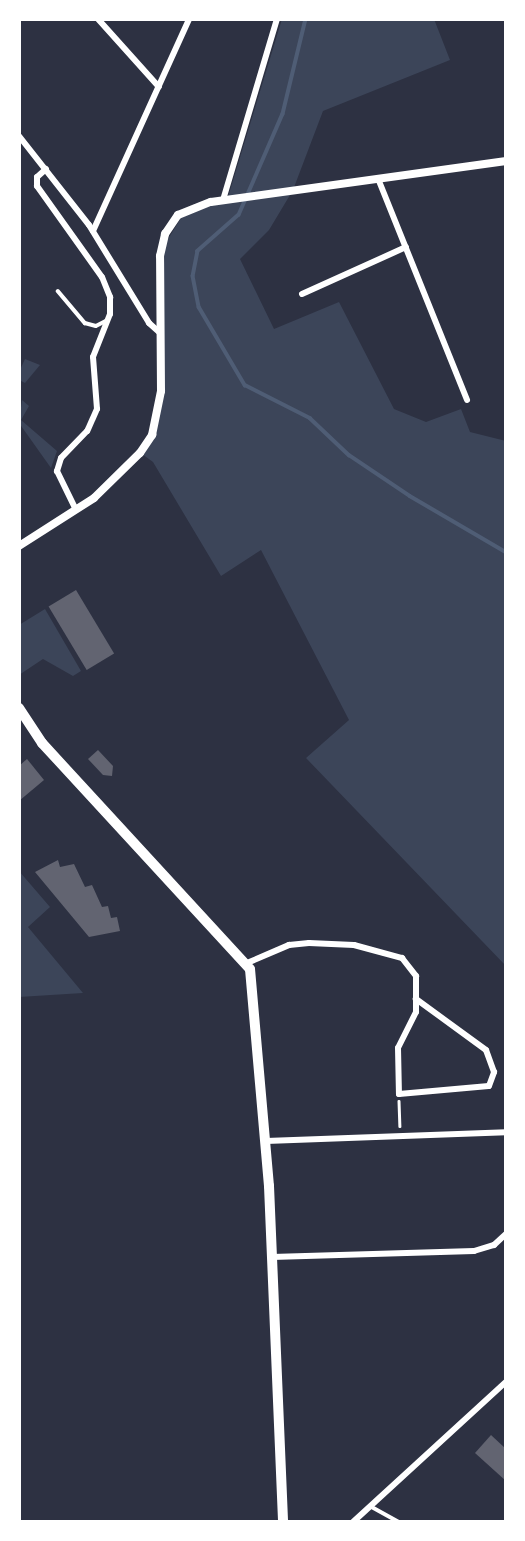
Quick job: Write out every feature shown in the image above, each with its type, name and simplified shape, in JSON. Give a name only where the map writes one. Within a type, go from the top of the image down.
[{"type":"main road","points":[[19,708],[58,761],[247,962],[255,988],[266,1141],[284,1522]]},
{"type":"street","points":[[99,19],[159,87]]},
{"type":"street","points":[[93,231],[189,19]]},
{"type":"street","points":[[227,200],[277,19]]},
{"type":"street","points":[[19,136],[93,231],[149,323],[160,333]]},
{"type":"street","points":[[19,546],[76,510],[134,459],[152,435],[160,391],[160,256],[165,234],[184,211],[227,200],[379,181],[506,161]]},
{"type":"street","points":[[46,169],[37,177],[37,186],[102,277],[110,297],[106,321],[93,357],[97,409],[87,430],[61,458],[57,471],[76,510]]},
{"type":"street","points":[[379,181],[467,400]]},
{"type":"street","points":[[302,294],[406,247]]},
{"type":"street","points":[[247,962],[299,943],[354,946],[408,961],[416,976],[416,999],[414,1021],[398,1048],[399,1094],[483,1089],[493,1079],[493,1064],[480,1043],[416,999]]},
{"type":"street","points":[[266,1141],[506,1132]]},
{"type":"street","points":[[272,1257],[474,1251],[494,1245],[506,1234]]},
{"type":"street","points":[[353,1522],[506,1382]]},
{"type":"lane","points":[[58,291],[85,323],[96,326],[106,321]]},
{"type":"lane","points":[[370,1506],[399,1522]]},
{"type":"path","points":[[399,1094],[400,1135]]},
{"type":"shaded area","points":[[282,19],[434,19],[450,60],[323,111],[293,190],[269,230],[240,259],[274,329],[339,302],[394,409],[426,422],[461,409],[470,432],[506,441],[506,966],[306,758],[349,720],[261,550],[221,576],[153,462],[142,454],[155,437],[165,244],[184,213],[228,197]]},
{"type":"shaded area","points":[[25,359],[40,365],[25,383],[19,380],[19,372]]},
{"type":"shaded area","points":[[22,400],[29,406],[21,420],[57,451],[51,468],[19,423]]},
{"type":"shaded area","points":[[45,609],[81,671],[73,676],[43,659],[19,675],[19,625]]},
{"type":"shaded area","points":[[19,871],[50,907],[28,927],[83,993],[19,997]]},
{"type":"building","points":[[76,590],[114,653],[87,670],[49,606]]},
{"type":"building","points":[[98,750],[113,766],[112,776],[103,775],[88,759]]},
{"type":"building","points":[[27,759],[44,780],[19,801],[19,766]]},
{"type":"building","points":[[58,860],[60,867],[74,864],[85,887],[92,885],[102,907],[108,906],[111,918],[117,917],[120,931],[89,937],[35,872]]},
{"type":"building","points":[[491,1435],[506,1449],[506,1481],[475,1453]]},
{"type":"waterway","points":[[306,19],[283,114],[239,215],[198,251],[193,276],[199,307],[245,385],[310,418],[349,455],[410,496],[506,552]]}]
